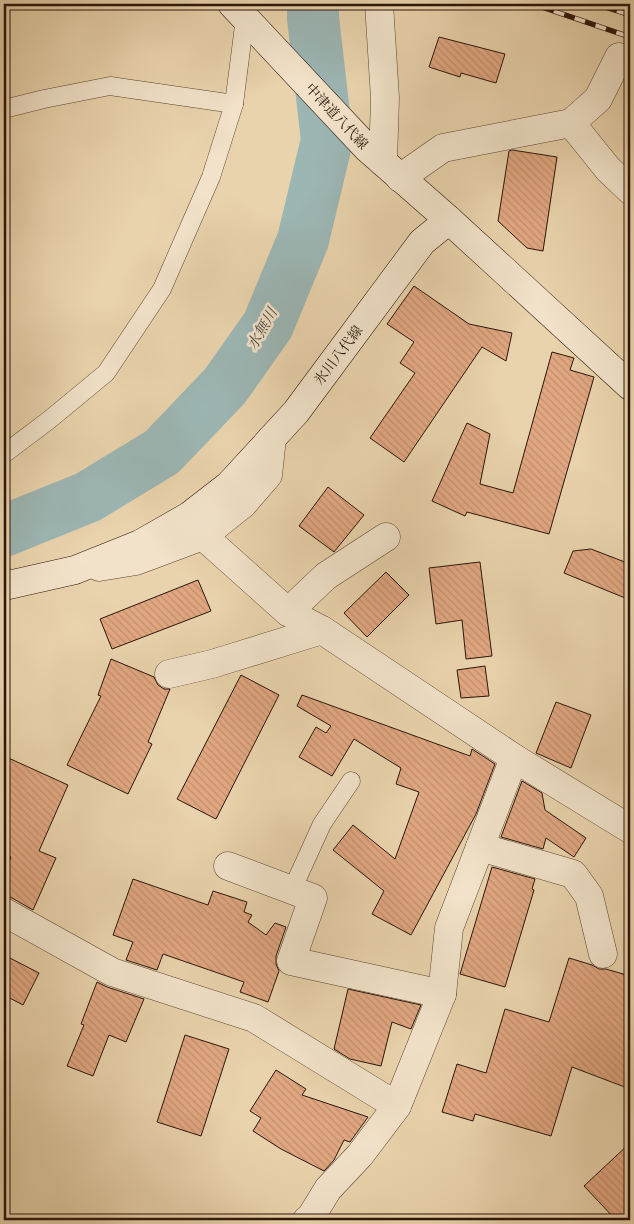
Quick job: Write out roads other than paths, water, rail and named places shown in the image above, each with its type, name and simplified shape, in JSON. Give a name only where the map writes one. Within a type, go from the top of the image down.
[{"type":"street","points":[[379,4],[385,98],[383,162],[443,148],[571,123],[598,99],[619,57],[630,61]]},
{"type":"street","name":"中津道八代線","points":[[239,11],[383,162],[449,220]]},
{"type":"street","points":[[571,123],[608,169],[630,190]]},
{"type":"street","points":[[449,220],[630,386]]},
{"type":"street","name":"氷川八代線","points":[[4,586],[75,570],[140,544],[189,516],[229,485],[296,412],[422,242],[449,220]]},
{"type":"street","points":[[75,570],[136,561],[203,536],[243,504],[268,475],[272,438]]},
{"type":"street","points":[[203,536],[288,612],[322,630],[514,758],[630,829]]},
{"type":"street","points":[[288,612],[326,576],[386,537]]},
{"type":"street","points":[[169,674],[212,664],[322,630]]},
{"type":"street","points":[[309,1220],[328,1189],[360,1155],[397,1106],[442,994],[449,928],[514,758]]},
{"type":"street","points":[[480,847],[573,874],[589,896],[603,954]]},
{"type":"street","points":[[228,866],[313,898],[291,960],[442,994]]},
{"type":"street","points":[[4,912],[112,972],[254,1018],[397,1106]]},
{"type":"lane","points":[[4,454],[106,374],[162,289],[211,177],[234,104],[239,11]]},
{"type":"lane","points":[[4,109],[110,86],[234,104]]},
{"type":"lane","points":[[292,890],[322,824],[351,781]]},
{"type":"waterway","name":"水無川","points":[[4,531],[88,497],[162,452],[225,386],[268,325],[303,240],[327,140],[313,4]]},
{"type":"railway","points":[[533,4],[630,37]]},
{"type":"railway","points":[[596,4],[630,15]]}]
